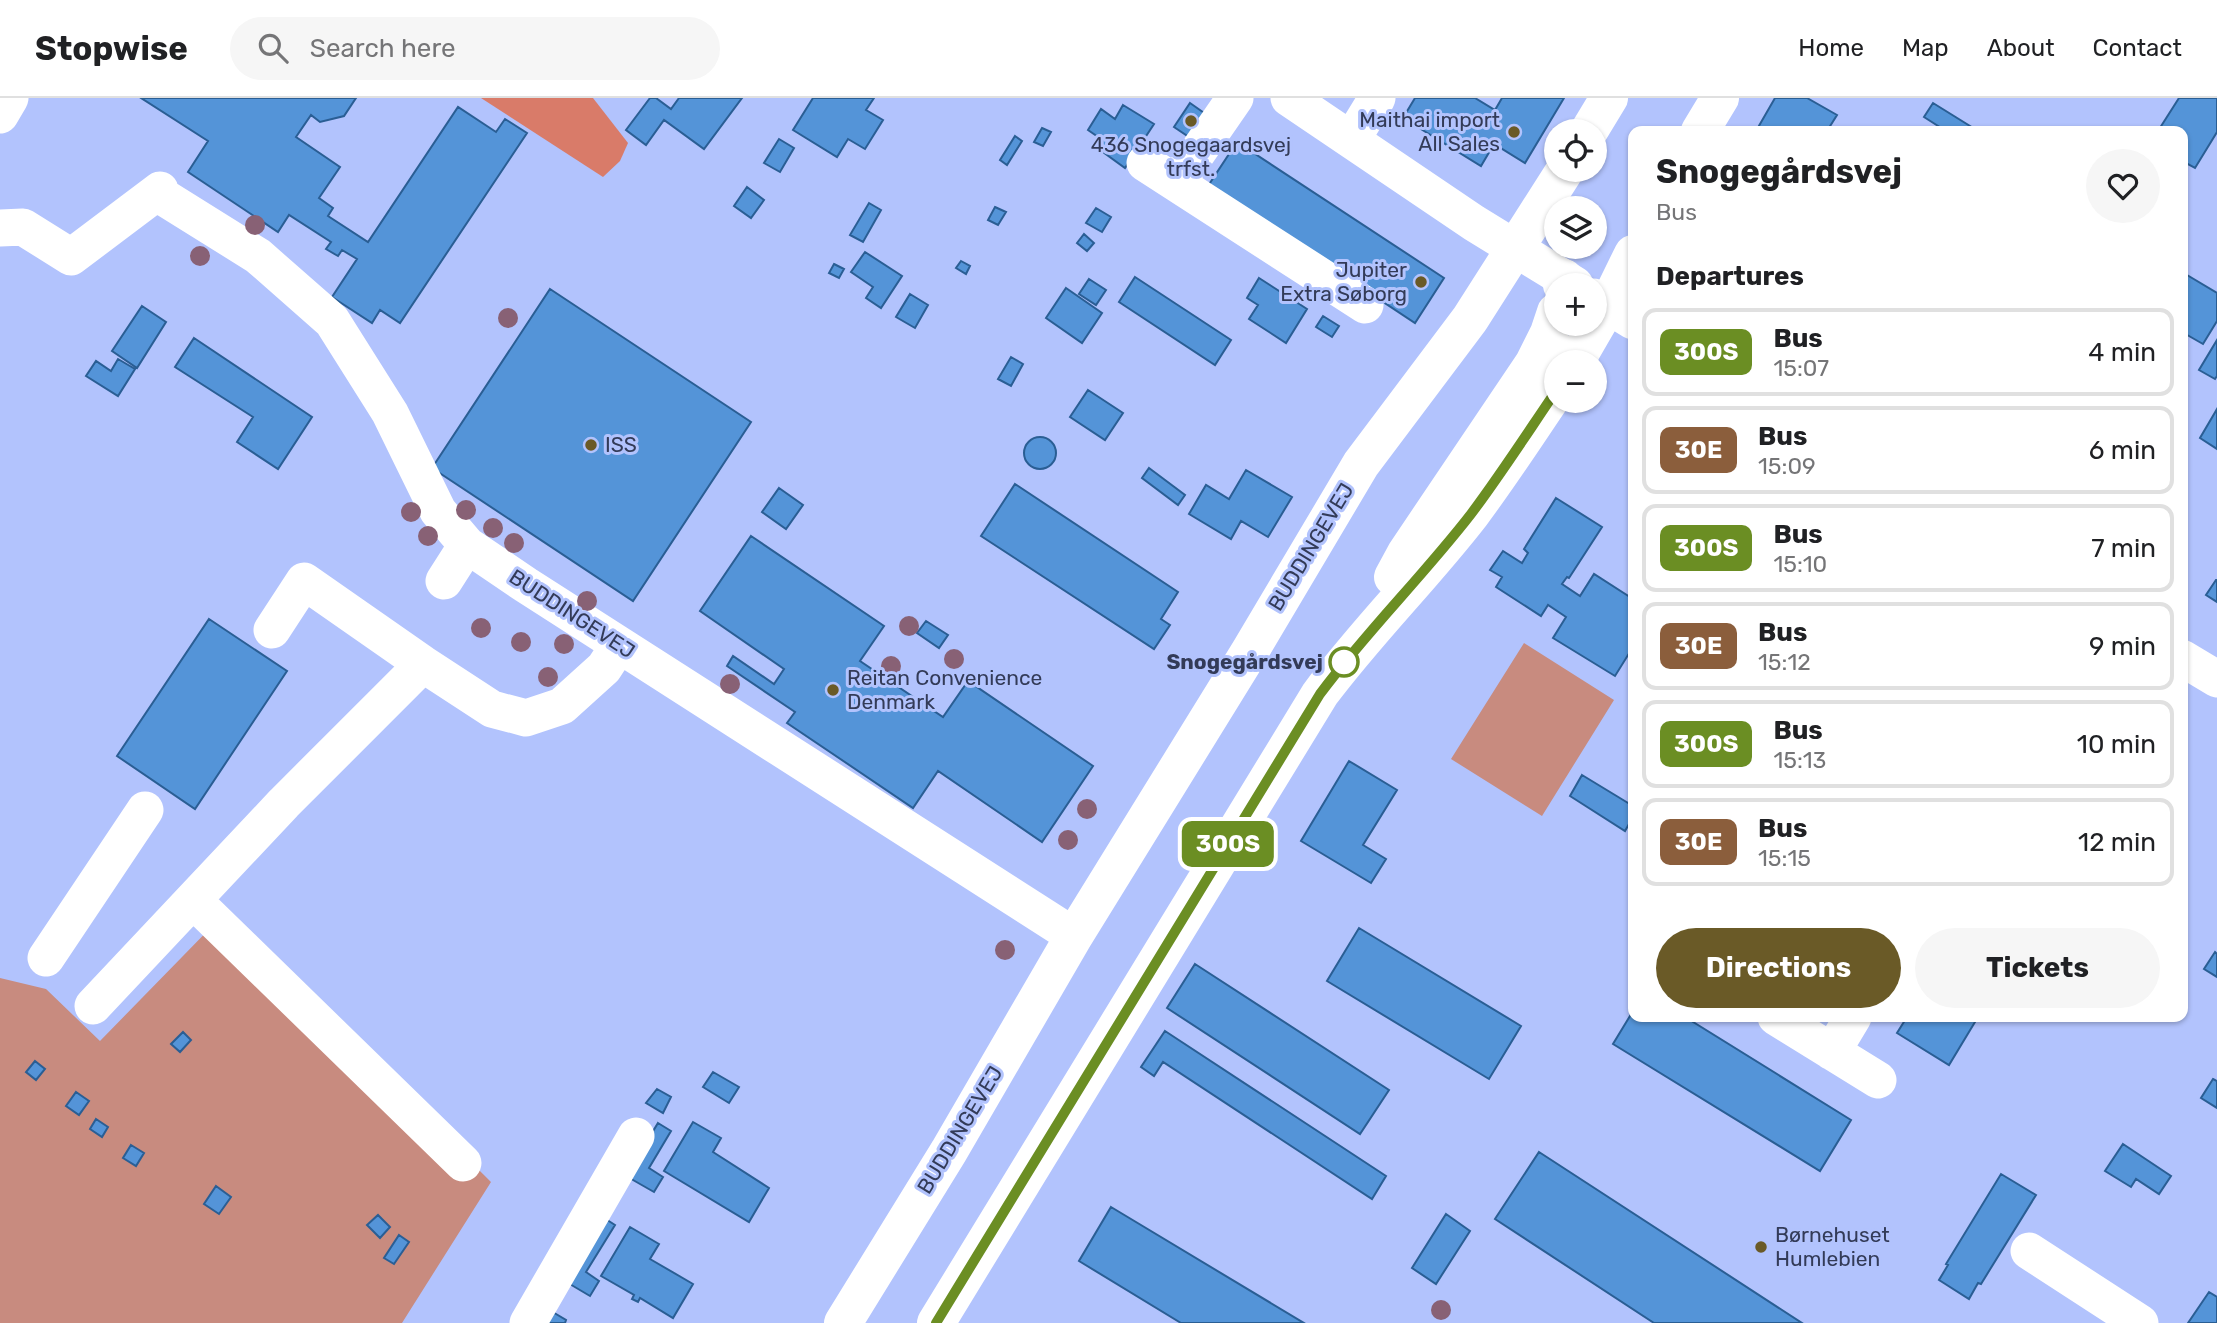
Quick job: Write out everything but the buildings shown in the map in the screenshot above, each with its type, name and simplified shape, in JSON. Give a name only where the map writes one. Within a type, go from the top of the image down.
[{"type":"main road","points":[[1596,119],[1609,98]]},
{"type":"main road","points":[[1703,126],[1720,98]]},
{"type":"main road","name":"BUDDINGEVEJ","points":[[843,1323],[1361,464],[1470,318],[1557,182]]},
{"type":"main road","points":[[1607,278],[1628,259]]},
{"type":"main road","points":[[1349,655],[1406,553],[1534,363],[1548,336]]},
{"type":"main road","points":[[936,1323],[1320,694],[1349,655],[1471,514],[1544,408]]},
{"type":"street","points":[[0,115],[10,98]]},
{"type":"street","points":[[1177,182],[1234,98]]},
{"type":"street","points":[[1289,98],[1550,273]]},
{"type":"street","points":[[1352,139],[1377,98]]},
{"type":"street","points":[[1145,163],[1365,305]]},
{"type":"street","name":"BUDDINGEVEJ","points":[[0,228],[23,227],[71,257],[163,194],[258,256],[332,321],[390,413],[438,511],[467,545],[1074,936]]},
{"type":"street","points":[[444,581],[467,545]]},
{"type":"street","points":[[272,630],[304,581],[492,709],[526,718],[562,706],[604,668],[619,645]]},
{"type":"street","points":[[2188,662],[2217,679]]},
{"type":"street","points":[[93,1006],[284,803],[423,664]]},
{"type":"street","points":[[46,958],[145,810]]},
{"type":"street","points":[[193,900],[463,1163]]},
{"type":"street","points":[[1784,1022],[1878,1080]]},
{"type":"street","points":[[1832,1052],[1850,1022]]},
{"type":"street","points":[[528,1323],[636,1136]]},
{"type":"street","points":[[2029,1251],[2140,1323]]},
{"type":"shaded area","points":[[481,98],[593,98],[628,143],[620,161],[603,177]]},
{"type":"shaded area","points":[[1524,643],[1614,700],[1542,816],[1451,759]]},
{"type":"shaded area","points":[[223,915],[491,1182],[402,1323],[0,1323],[0,978],[46,989],[100,1041]]},
{"type":"bus line","name":"300S","points":[[936,1323],[1320,694],[1349,655],[1471,514],[1544,408]]},
{"type":"place","name":"436 Snogegaardsvej trfst.","points":[[1191,121]]},
{"type":"place","name":"Maithai import All Sales","points":[[1514,132]]},
{"type":"place","name":"Jupiter Extra Søborg","points":[[1421,282]]},
{"type":"place","name":"ISS","points":[[591,445]]},
{"type":"place","name":"Snogegårdsvej","points":[[1344,662]]},
{"type":"place","name":"Reitan Convenience Denmark","points":[[833,690]]},
{"type":"place","name":"Børnehuset Humlebien","points":[[1761,1247]]}]
